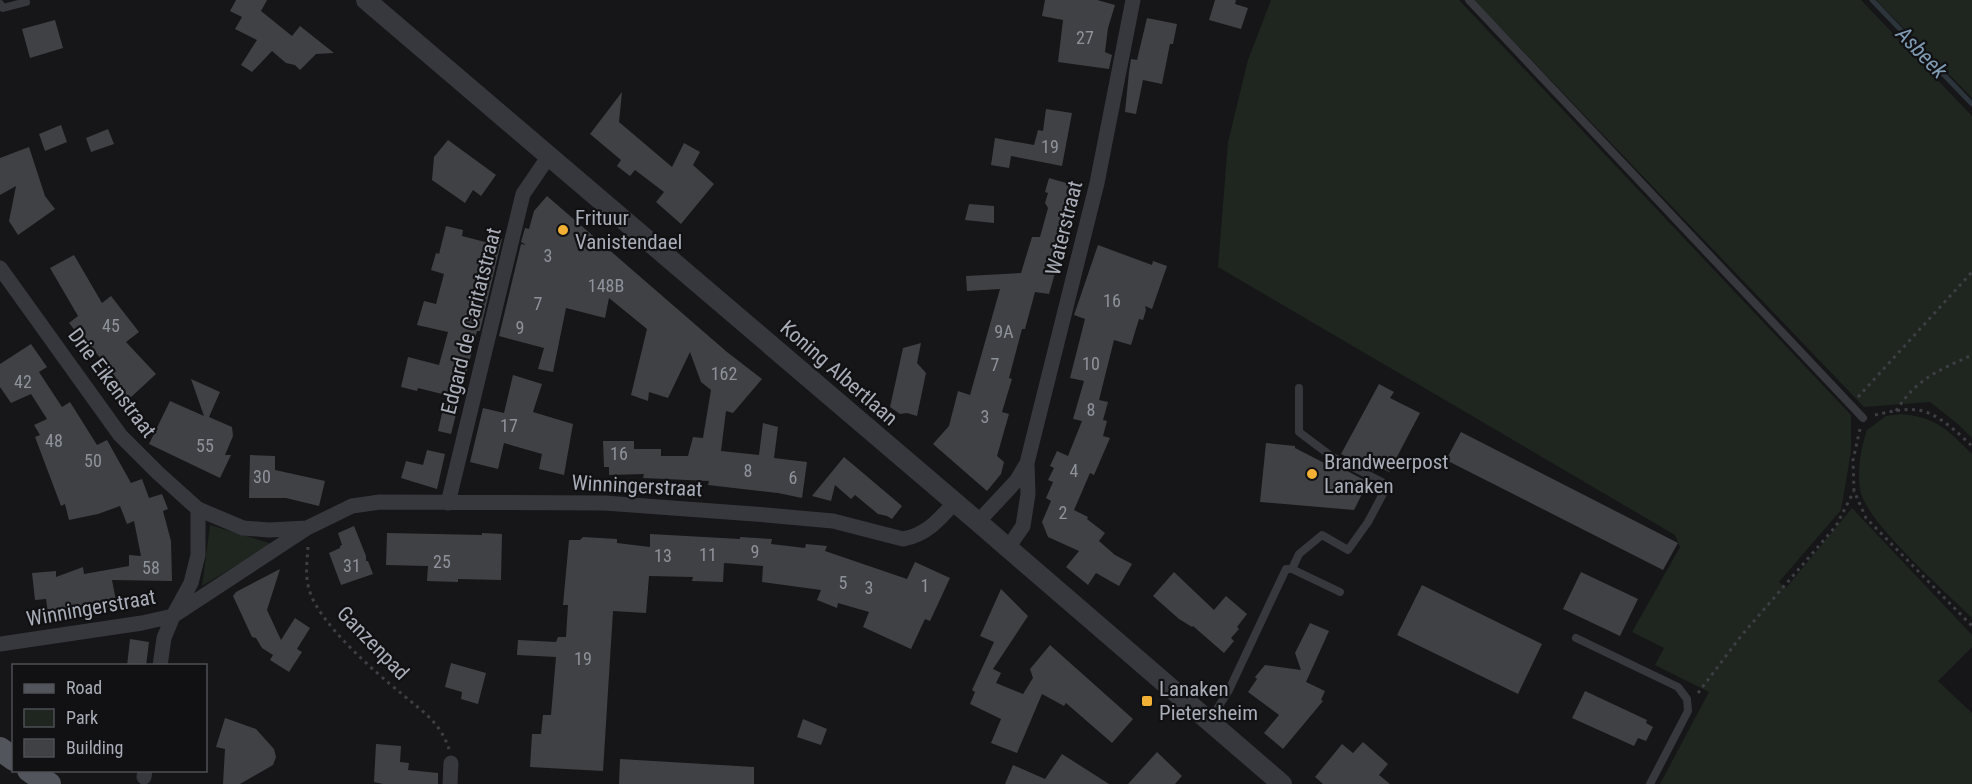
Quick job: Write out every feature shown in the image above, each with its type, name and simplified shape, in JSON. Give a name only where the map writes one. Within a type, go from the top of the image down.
[{"type":"main road","points":[[31,772],[49,784]]},
{"type":"street","name":"Koning Albertlaan","points":[[366,0],[978,522],[1205,720],[1264,777],[1282,784]]},
{"type":"street","name":"Waterstraat","points":[[1008,548],[1023,526],[1028,494],[1027,464],[1097,183],[1133,0]]},
{"type":"street","name":"Edgard de Caritatstraat","points":[[448,503],[523,194],[549,156]]},
{"type":"street","name":"Drie Eikenstraat","points":[[0,268],[120,435],[198,508]]},
{"type":"street","name":"Waterstraat","points":[[978,522],[1017,480],[1027,464]]},
{"type":"street","name":"Winningerstraat","points":[[0,644],[142,623],[173,616],[307,528],[352,506],[380,501],[605,503],[766,514],[833,521],[903,539],[914,537],[927,530],[954,503]]},
{"type":"street","name":"Winningerstraat","points":[[198,508],[243,528],[269,530],[307,528]]},
{"type":"street","points":[[160,664],[164,638],[191,583],[198,555],[198,508]]},
{"type":"street","points":[[450,784],[451,763]]},
{"type":"lane","points":[[1469,0],[1863,417]]},
{"type":"lane","points":[[0,4],[3,8],[26,2]]},
{"type":"lane","points":[[1292,569],[1299,554],[1322,535],[1348,549],[1368,522],[1385,490],[1382,482],[1331,456],[1299,432],[1299,387]]},
{"type":"lane","points":[[1205,720],[1217,709],[1229,690],[1287,569],[1292,569],[1340,592]]},
{"type":"lane","points":[[1576,638],[1678,687],[1687,699],[1688,711],[1650,784]]},
{"type":"path","points":[[1850,404],[1972,272]]},
{"type":"path","points":[[1896,411],[1906,394],[1924,379],[1972,355]]},
{"type":"path","points":[[1972,447],[1953,427],[1926,413],[1919,410],[1896,411],[1863,417],[1853,460],[1854,491],[1866,518],[1972,626]]},
{"type":"path","points":[[1687,699],[1696,695],[1741,636],[1836,526],[1854,491]]},
{"type":"path","name":"Ganzenpad","points":[[307,528],[308,587],[314,601],[335,629],[370,668],[435,721],[444,734],[450,751],[451,763]]},
{"type":"green space","points":[[1271,0],[1459,0],[1851,415],[1851,452],[1841,510],[1779,582],[1786,588],[1852,508],[1972,635],[1972,647],[1938,681],[1972,713],[1972,784],[1660,784],[1709,692],[1655,665],[1664,648],[1632,632],[1680,547],[1675,535],[1218,267],[1228,142],[1248,60]]},
{"type":"green space","points":[[1474,0],[1861,0],[1972,116],[1972,438],[1930,402],[1864,407]]},
{"type":"green space","points":[[1876,0],[1972,0],[1972,98]]},
{"type":"green space","points":[[1901,414],[1923,418],[1941,426],[1972,454],[1972,618],[1891,537],[1865,503],[1860,489],[1860,459],[1867,430],[1886,416]]},
{"type":"green space","points":[[210,525],[272,544],[202,586]]},
{"type":"building","points":[[236,0],[267,0],[261,11],[292,36],[300,26],[334,53],[316,54],[300,70],[295,65],[286,63],[272,51],[252,72],[241,65],[257,40],[235,29],[242,17],[230,11]]},
{"type":"building","points":[[1045,0],[1097,0],[1115,5],[1108,28],[1105,52],[1112,55],[1109,69],[1058,62],[1063,20],[1042,16]]},
{"type":"building","points":[[1215,0],[1236,0],[1235,4],[1248,8],[1241,29],[1209,20]]},
{"type":"building","points":[[1147,18],[1177,24],[1173,44],[1170,44],[1162,84],[1143,80],[1136,114],[1125,112],[1129,72],[1131,59],[1137,60]]},
{"type":"building","points":[[55,20],[63,48],[30,58],[22,29]]},
{"type":"building","points":[[622,92],[619,122],[672,167],[684,143],[700,152],[693,165],[714,184],[681,224],[656,202],[664,192],[635,170],[630,176],[617,166],[621,160],[590,134]]},
{"type":"building","points":[[1046,109],[1072,113],[1062,166],[1011,156],[1009,168],[991,165],[995,138],[1034,145],[1038,130],[1043,131]]},
{"type":"building","points":[[61,125],[67,142],[45,151],[39,134]]},
{"type":"building","points":[[108,129],[114,144],[91,152],[86,138]]},
{"type":"building","points":[[448,140],[496,175],[481,196],[473,190],[465,203],[432,180],[434,157]]},
{"type":"building","points":[[29,147],[45,196],[55,209],[18,235],[9,221],[16,186],[0,195],[0,158]]},
{"type":"building","points":[[1049,178],[1080,187],[1049,294],[1035,292],[1025,329],[1022,329],[1009,378],[1012,379],[1002,412],[1009,414],[997,456],[1004,462],[1001,474],[987,491],[933,444],[949,426],[958,391],[970,395],[1000,289],[967,291],[966,276],[1021,273],[1032,237],[1040,237],[1048,208],[1045,203],[1048,193],[1045,192]]},
{"type":"building","points":[[547,196],[727,352],[762,379],[733,413],[726,411],[721,451],[759,455],[763,423],[778,427],[774,458],[807,462],[802,498],[708,485],[709,481],[643,478],[644,474],[609,475],[609,467],[604,467],[603,441],[634,441],[634,449],[661,449],[661,456],[688,456],[693,437],[703,438],[711,390],[701,382],[690,352],[668,398],[649,392],[648,401],[631,395],[647,329],[609,298],[605,318],[566,308],[553,372],[538,369],[544,348],[499,336],[521,244],[526,245],[521,242],[525,228],[529,229],[534,211]]},
{"type":"building","points":[[969,204],[994,206],[994,223],[965,220]]},
{"type":"building","points":[[446,226],[463,230],[462,236],[489,243],[491,236],[502,239],[480,331],[477,331],[451,434],[438,431],[446,395],[418,388],[417,391],[401,387],[408,357],[439,365],[448,332],[417,325],[424,301],[436,304],[444,274],[431,270],[436,253],[439,254]]},
{"type":"building","points":[[1098,245],[1152,265],[1153,261],[1167,266],[1152,309],[1145,306],[1143,320],[1139,319],[1131,345],[1114,340],[1099,400],[1108,402],[1103,420],[1107,421],[1103,436],[1110,438],[1094,475],[1090,473],[1074,510],[1088,517],[1087,519],[1105,533],[1099,541],[1115,555],[1132,564],[1119,586],[1096,573],[1088,585],[1066,567],[1079,551],[1048,537],[1042,522],[1051,501],[1046,498],[1053,482],[1048,480],[1054,468],[1050,466],[1057,451],[1068,456],[1082,421],[1073,419],[1084,381],[1070,378],[1085,319],[1074,315]]},
{"type":"building","points":[[74,255],[102,303],[111,296],[139,332],[126,342],[156,374],[129,399],[117,386],[120,383],[82,335],[80,337],[69,323],[78,316],[50,268]]},
{"type":"building","points":[[921,343],[917,363],[926,373],[917,416],[907,413],[900,414],[890,407],[903,348]]},
{"type":"building","points":[[31,344],[47,367],[39,372],[62,407],[70,402],[97,445],[107,440],[131,483],[142,479],[149,498],[162,494],[168,509],[163,511],[171,541],[172,581],[112,580],[117,606],[66,617],[49,619],[46,599],[35,600],[32,573],[56,571],[56,577],[83,567],[84,574],[129,566],[129,555],[141,556],[134,521],[127,524],[120,506],[98,514],[69,520],[65,504],[61,506],[35,437],[40,435],[34,425],[47,419],[31,394],[11,403],[0,387],[0,364]]},
{"type":"building","points":[[513,375],[542,384],[533,412],[573,424],[564,475],[539,469],[542,454],[504,443],[498,469],[470,462],[483,408],[504,413]]},
{"type":"building","points":[[191,379],[220,392],[209,417],[232,427],[233,436],[225,455],[231,455],[220,478],[149,444],[170,401],[204,416]]},
{"type":"building","points":[[1379,384],[1394,392],[1390,398],[1420,413],[1389,472],[1376,465],[1373,471],[1341,454]]},
{"type":"building","points":[[1461,432],[1678,543],[1663,570],[1446,460]]},
{"type":"building","points":[[1266,443],[1295,446],[1334,468],[1336,465],[1368,482],[1354,510],[1260,502]]},
{"type":"building","points":[[427,450],[445,454],[437,489],[401,478],[406,461],[423,465]]},
{"type":"building","points":[[250,455],[275,456],[275,470],[325,481],[319,506],[286,498],[249,498]]},
{"type":"building","points":[[844,457],[902,506],[892,519],[878,514],[855,495],[851,499],[835,485],[831,501],[812,496]]},
{"type":"building","points":[[354,526],[373,574],[341,585],[329,553],[342,545],[338,533]]},
{"type":"building","points":[[387,533],[502,534],[501,580],[427,581],[428,566],[386,565]]},
{"type":"building","points":[[650,534],[772,539],[771,544],[805,548],[806,544],[827,546],[825,551],[907,579],[915,562],[950,578],[930,621],[925,619],[911,649],[863,627],[869,612],[838,603],[837,608],[817,600],[821,590],[762,582],[763,566],[724,563],[723,582],[692,581],[693,577],[649,576],[646,613],[613,611],[603,771],[530,767],[532,734],[541,734],[543,715],[551,715],[556,657],[517,655],[518,640],[556,642],[558,637],[566,637],[568,605],[563,605],[569,540],[580,540],[583,537],[617,539],[617,543],[650,547]]},
{"type":"building","points":[[280,569],[267,610],[281,640],[295,618],[310,628],[297,649],[302,652],[289,672],[270,660],[273,655],[262,648],[256,638],[252,637],[233,596],[236,592]]},
{"type":"building","points":[[1174,572],[1214,610],[1226,596],[1247,614],[1231,638],[1234,641],[1224,653],[1153,596]]},
{"type":"building","points":[[1581,572],[1638,599],[1620,636],[1563,609]]},
{"type":"building","points":[[1422,585],[1542,644],[1518,694],[1397,635]]},
{"type":"building","points":[[1001,589],[1028,616],[993,669],[1001,673],[996,683],[1023,694],[1033,678],[1030,669],[1050,645],[1133,719],[1112,743],[1066,703],[1064,706],[1042,694],[1017,753],[991,743],[1001,719],[970,704],[975,692],[972,690],[994,642],[980,636]]},
{"type":"building","points":[[1310,623],[1329,631],[1306,682],[1325,691],[1321,700],[1323,701],[1283,749],[1264,733],[1279,715],[1248,692],[1257,679],[1255,677],[1265,665],[1301,670],[1295,653]]},
{"type":"building","points":[[130,639],[149,642],[146,664],[127,664]]},
{"type":"building","points":[[451,663],[486,673],[478,704],[461,699],[462,692],[445,687]]},
{"type":"building","points":[[1585,691],[1647,720],[1646,723],[1653,727],[1646,741],[1638,738],[1634,746],[1572,718]]},
{"type":"building","points":[[225,718],[256,729],[274,749],[276,757],[273,765],[240,784],[223,784],[225,749],[216,747]]},
{"type":"building","points":[[803,719],[827,729],[821,745],[797,737]]},
{"type":"building","points":[[1363,742],[1388,764],[1379,775],[1390,784],[1323,784],[1315,777],[1342,744],[1353,753]]},
{"type":"building","points":[[376,744],[401,746],[400,762],[409,763],[408,770],[438,773],[438,784],[374,782]]},
{"type":"building","points":[[1157,752],[1182,776],[1175,784],[1128,784]]},
{"type":"building","points":[[1062,754],[1109,784],[1005,784],[1013,765],[1045,779]]},
{"type":"building","points":[[620,759],[754,767],[754,784],[619,784]]},
{"type":"waterway","name":"Asbeek","points":[[1872,0],[1972,104]]},
{"type":"place","name":"Frituur Vanistendael","points":[[563,230]]},
{"type":"place","name":"Brandweerpost Lanaken","points":[[1312,474]]},
{"type":"place","name":"Lanaken Pietersheim","points":[[1147,701]]}]
